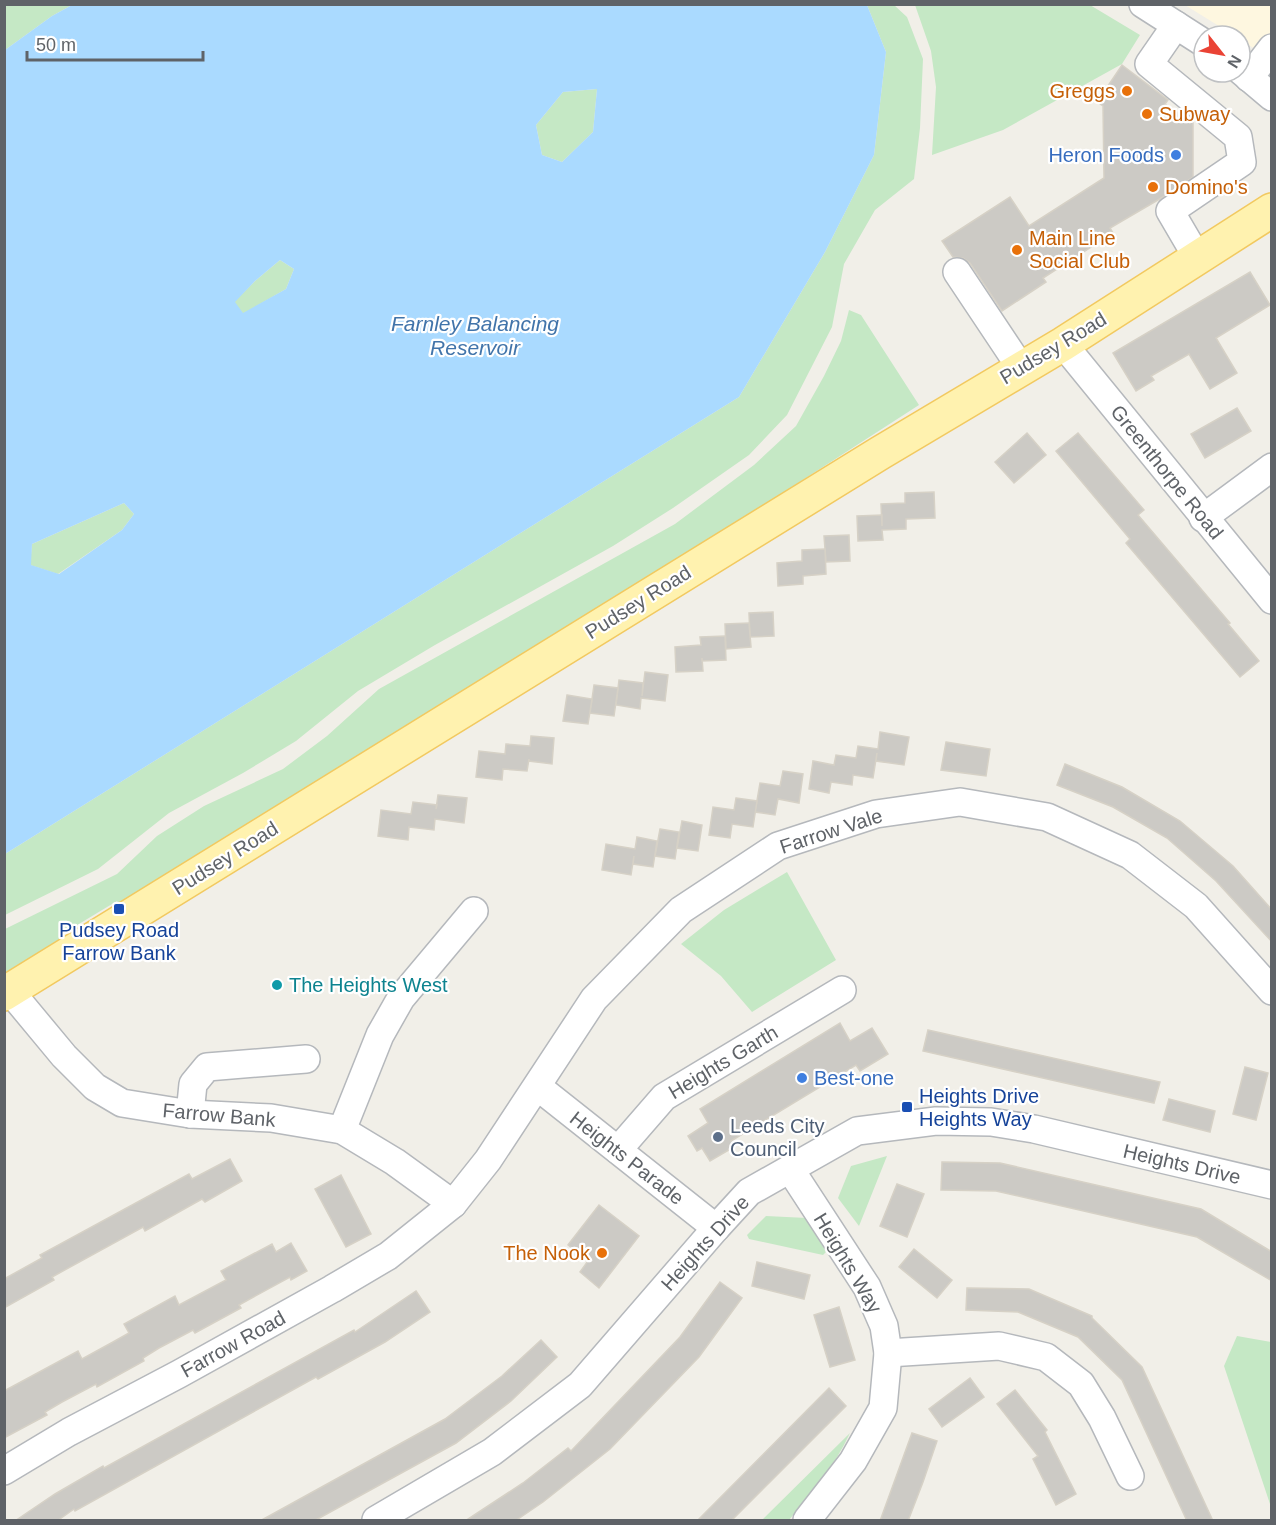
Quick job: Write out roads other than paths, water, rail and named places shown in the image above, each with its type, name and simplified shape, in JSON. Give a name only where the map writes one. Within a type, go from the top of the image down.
[{"type":"main road","name":"Pudsey Road","points":[[8,993],[1020,368],[1063,344],[1272,210]]},
{"type":"street","points":[[1143,4],[1192,35]]},
{"type":"street","points":[[1176,25],[1149,64],[1238,137],[1242,162],[1170,211],[1197,257]]},
{"type":"street","points":[[1252,67],[1272,48]]},
{"type":"street","points":[[1252,80],[1272,97]]},
{"type":"street","points":[[957,272],[1020,368]]},
{"type":"street","name":"Greenthorpe Road","points":[[1063,344],[1272,600]]},
{"type":"street","points":[[1203,518],[1272,468]]},
{"type":"street","name":"Farrow Vale","points":[[453,1204],[488,1160],[594,999],[681,910],[778,846],[876,814],[960,802],[1047,818],[1130,855],[1196,906],[1272,991]]},
{"type":"street","points":[[342,1130],[380,1035],[401,998],[474,911]]},
{"type":"street","name":"Heights Garth","points":[[618,1150],[664,1097],[842,990]]},
{"type":"street","name":"Farrow Bank","points":[[8,993],[95,1087],[122,1103],[190,1114],[271,1118],[342,1130],[395,1162],[453,1204]]},
{"type":"street","points":[[190,1114],[193,1084],[207,1067],[306,1059]]},
{"type":"street","name":"Heights Parade","points":[[538,1087],[716,1228]]},
{"type":"street","name":"Heights Drive","points":[[376,1521],[492,1452],[580,1385],[749,1192],[857,1131],[936,1121],[991,1122],[1034,1129],[1272,1185]]},
{"type":"street","name":"Heights Way","points":[[790,1169],[867,1287],[884,1326],[888,1353],[883,1408],[853,1461],[807,1521]]},
{"type":"street","name":"Farrow Road","points":[[4,1471],[69,1432],[342,1284],[388,1256],[453,1204]]},
{"type":"street","points":[[888,1353],[999,1346],[1046,1357],[1081,1384],[1102,1418],[1130,1476]]},
{"type":"water","name":"Farnley Balancing Reservoir","points":[[72,5],[867,5],[886,52],[874,155],[825,252],[739,397],[5,854],[5,50],[52,16]],"holes":[[[597,89],[593,132],[562,162],[542,155],[536,125],[563,92]],[[280,260],[294,269],[286,289],[243,313],[235,302]],[[124,503],[134,514],[122,530],[59,574],[31,565],[32,544]]]},
{"type":"place","name":"Greggs","points":[[1127,91]]},
{"type":"place","name":"Subway","points":[[1147,114]]},
{"type":"place","name":"Heron Foods","points":[[1176,155]]},
{"type":"place","name":"Domino's","points":[[1153,187]]},
{"type":"place","name":"Main Line Social Club","points":[[1017,250]]},
{"type":"place","name":"Pudsey Road Farrow Bank","points":[[119,909]]},
{"type":"place","name":"The Heights West","points":[[277,985]]},
{"type":"place","name":"Best-one","points":[[802,1078]]},
{"type":"place","name":"Heights Drive Heights Way","points":[[907,1107]]},
{"type":"place","name":"Leeds City Council","points":[[718,1137]]},
{"type":"place","name":"The Nook","points":[[602,1253]]}]
